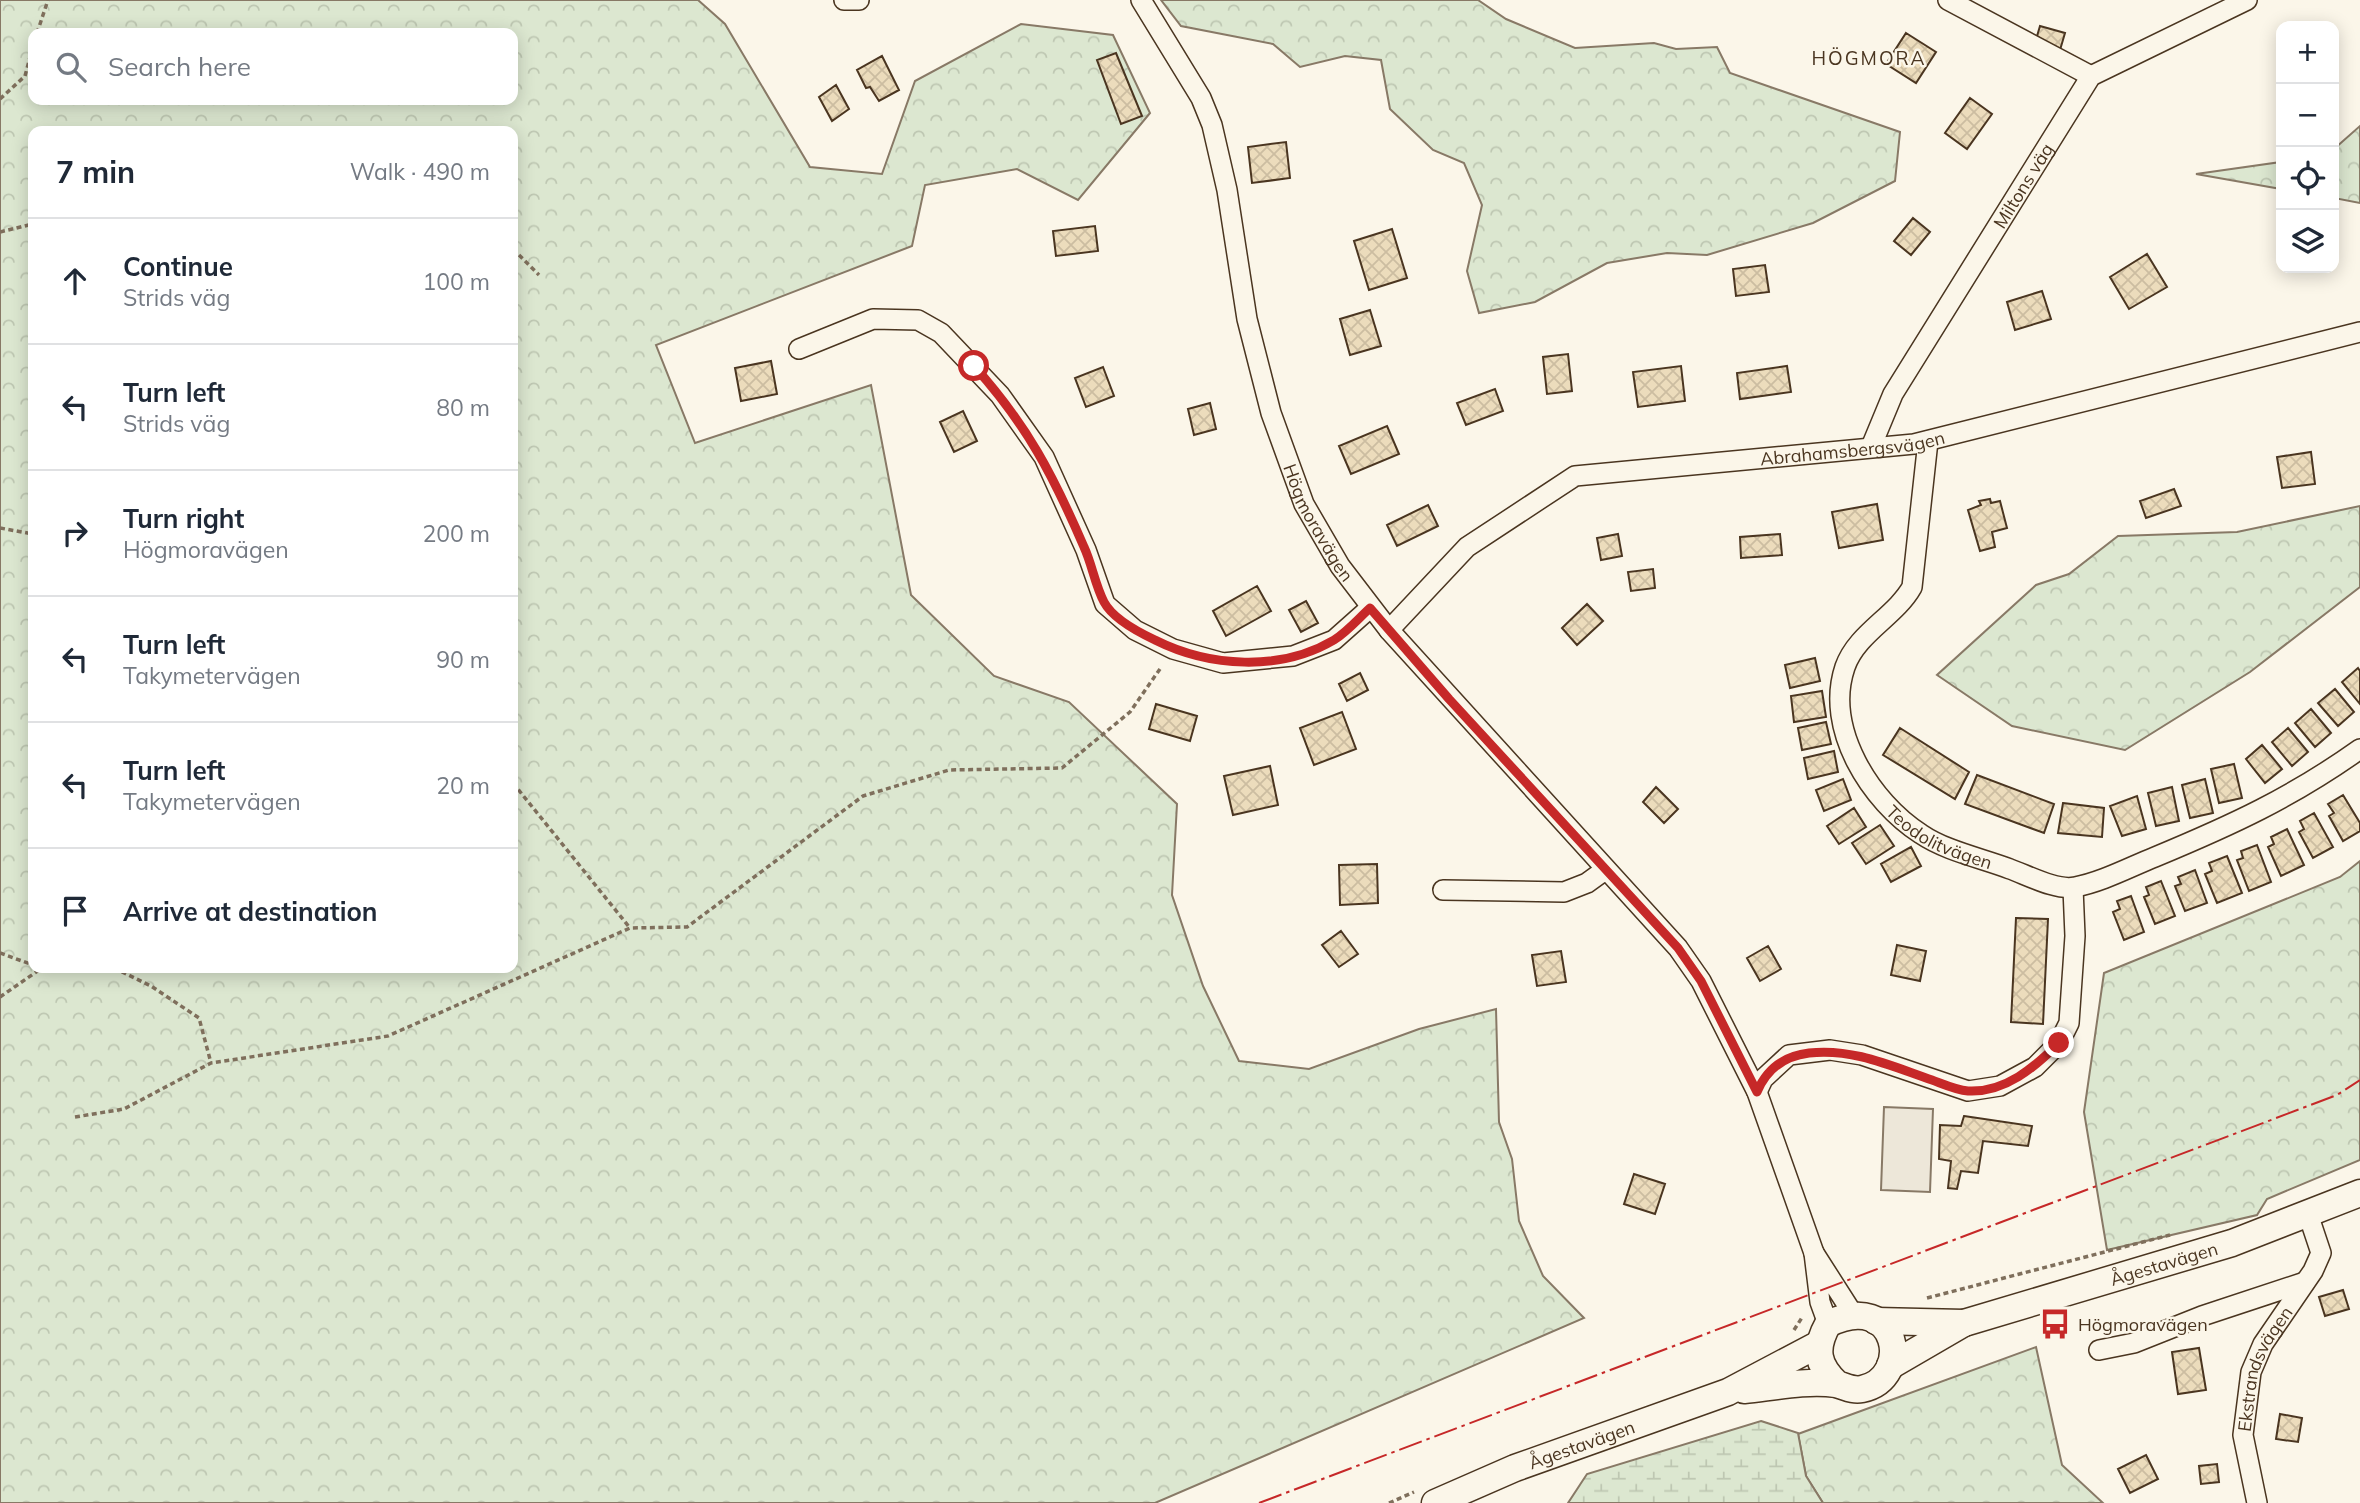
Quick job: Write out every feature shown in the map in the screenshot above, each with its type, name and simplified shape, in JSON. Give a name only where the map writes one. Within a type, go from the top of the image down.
[{"type":"main road","name":"Ågestavägen","points":[[1728,1392],[1837,1384],[1861,1389],[1873,1385],[1889,1366],[1964,1323],[2232,1243],[2360,1193]]},
{"type":"main road","name":"Ågestavägen","points":[[1435,1503],[1515,1468],[1728,1392],[1824,1334],[1864,1317],[1964,1323]]},
{"type":"main road","points":[[1864,1317],[1889,1332],[1894,1349],[1889,1366]]},
{"type":"main road","points":[[1824,1334],[1818,1359],[1824,1372],[1837,1384]]},
{"type":"street","points":[[844,0],[859,0]]},
{"type":"street","name":"Högmoravägen","points":[[1141,0],[1201,98],[1212,125],[1227,190],[1247,319],[1271,413],[1304,504],[1340,566],[1370,608],[1678,948],[1701,981],[1757,1092],[1814,1253],[1824,1334]]},
{"type":"street","points":[[1948,0],[2091,76],[2228,4],[2247,0]]},
{"type":"street","name":"Miltons väg","points":[[1871,447],[1893,394],[2091,76]]},
{"type":"street","points":[[799,349],[873,319],[918,320],[941,332],[1000,395],[1044,457],[1086,550],[1105,604],[1135,630],[1173,649],[1223,663],[1293,656],[1334,640],[1370,608]]},
{"type":"street","name":"Abrahamsbergsvägen","points":[[1389,630],[1467,547],[1575,476],[1928,441],[2360,332]]},
{"type":"street","name":"Teodolitvägen","points":[[1928,441],[1912,587],[1903,602],[1864,637],[1846,664],[1841,683],[1842,713],[1850,743],[1864,776],[1883,804],[1922,835],[2044,881],[2073,888]]},
{"type":"street","points":[[1757,1092],[1763,1079],[1789,1055],[1830,1050],[1862,1055],[1968,1091],[2000,1086],[2035,1068],[2059,1043],[2069,1023],[2075,936],[2073,888],[2236,824],[2274,805],[2360,749]]},
{"type":"street","points":[[1443,890],[1564,892],[1587,883],[1605,870]]},
{"type":"street","name":"Ekstrandsvägen","points":[[2257,1503],[2243,1435],[2251,1372],[2263,1344],[2321,1254],[2308,1214]]},
{"type":"street","name":"Högmoravägen","points":[[1814,1253],[1864,1317]]},
{"type":"street","name":"Ekstrandsvägen","points":[[2099,1350],[2134,1343],[2202,1316],[2305,1282]]},
{"type":"path","points":[[39,28],[48,0]]},
{"type":"path","points":[[0,99],[25,76],[28,65]]},
{"type":"path","points":[[0,232],[28,225]]},
{"type":"path","points":[[518,254],[539,275]]},
{"type":"path","points":[[0,528],[28,533]]},
{"type":"path","points":[[75,1117],[124,1109],[211,1063],[388,1036],[630,928],[687,927],[863,796],[948,771],[1062,768],[1130,712],[1173,649]]},
{"type":"path","points":[[518,789],[630,928]]},
{"type":"path","points":[[0,953],[28,963]]},
{"type":"path","points":[[0,997],[35,973]]},
{"type":"path","points":[[124,973],[151,986],[199,1018],[211,1063]]},
{"type":"green space","points":[[0,0],[698,0],[725,24],[810,167],[882,174],[915,81],[1021,24],[1113,35],[1150,113],[1078,200],[1017,169],[925,185],[912,246],[656,345],[695,443],[871,385],[911,595],[994,676],[1069,702],[1177,804],[1172,895],[1203,986],[1239,1061],[1309,1069],[1419,1029],[1496,1009],[1499,1122],[1512,1159],[1519,1221],[1543,1276],[1584,1318],[1155,1503],[0,1503]]},
{"type":"green space","points":[[1161,0],[1478,0],[1506,19],[1575,48],[1654,43],[1676,49],[1717,47],[1730,73],[1900,132],[1895,181],[1813,223],[1707,255],[1667,253],[1607,263],[1535,302],[1479,313],[1467,271],[1482,205],[1464,163],[1433,150],[1390,109],[1381,60],[1345,56],[1300,67],[1273,44],[1181,26]]},
{"type":"green space","points":[[2360,126],[2360,203],[2339,199],[2339,145]]},
{"type":"green space","points":[[2276,163],[2276,188],[2196,174]]},
{"type":"green space","points":[[2360,506],[2360,587],[2250,672],[2125,750],[2012,726],[1937,675],[2036,585],[2069,574],[2118,536],[2237,532]]},
{"type":"green space","points":[[2360,861],[2360,1160],[2267,1199],[2257,1215],[2107,1250],[2084,1112],[2104,973],[2340,877]]},
{"type":"green space","points":[[2036,1347],[2062,1465],[2103,1503],[1823,1503],[1806,1476],[1798,1434]]},
{"type":"green space","points":[[1761,1421],[1798,1433],[1806,1476],[1823,1503],[1568,1503],[1587,1474]]},
{"type":"shaded area","points":[[1884,1107],[1933,1109],[1930,1192],[1881,1190]]},
{"type":"building","points":[[2040,26],[2065,33],[2060,50],[2035,43]]},
{"type":"building","points":[[1906,33],[1936,52],[1916,83],[1886,64]]},
{"type":"building","points":[[1116,53],[1142,116],[1121,124],[1097,60]]},
{"type":"building","points":[[882,56],[899,90],[879,101],[870,87],[866,88],[857,70]]},
{"type":"building","points":[[836,85],[849,109],[832,121],[819,97]]},
{"type":"building","points":[[1970,98],[1992,114],[1967,149],[1945,133]]},
{"type":"building","points":[[1286,142],[1290,178],[1252,183],[1248,147]]},
{"type":"building","points":[[1913,218],[1930,232],[1911,255],[1894,241]]},
{"type":"building","points":[[1095,226],[1098,251],[1056,256],[1053,231]]},
{"type":"building","points":[[1392,229],[1407,278],[1369,290],[1354,241]]},
{"type":"building","points":[[2147,254],[2167,287],[2129,309],[2110,277]]},
{"type":"building","points":[[1765,265],[1769,292],[1736,296],[1733,269]]},
{"type":"building","points":[[2042,291],[2051,319],[2015,330],[2007,302]]},
{"type":"building","points":[[1370,310],[1381,346],[1350,355],[1340,319]]},
{"type":"building","points":[[1568,354],[1572,391],[1547,394],[1543,357]]},
{"type":"building","points":[[771,361],[777,394],[741,401],[735,368]]},
{"type":"building","points":[[1681,366],[1685,401],[1638,407],[1633,372]]},
{"type":"building","points":[[1787,366],[1791,392],[1740,399],[1737,373]]},
{"type":"building","points":[[1103,367],[1114,396],[1086,407],[1075,378]]},
{"type":"building","points":[[1495,389],[1503,411],[1466,425],[1457,403]]},
{"type":"building","points":[[1210,403],[1216,429],[1194,435],[1188,409]]},
{"type":"building","points":[[963,411],[977,441],[954,452],[940,422]]},
{"type":"building","points":[[1387,426],[1399,454],[1351,474],[1339,446]]},
{"type":"building","points":[[2311,452],[2315,484],[2282,488],[2277,457]]},
{"type":"building","points":[[2174,489],[2181,506],[2146,518],[2140,501]]},
{"type":"building","points":[[1990,499],[1991,503],[2000,501],[2007,528],[1992,532],[1995,547],[1980,551],[1968,510],[1981,505],[1979,501]]},
{"type":"building","points":[[1877,504],[1883,540],[1839,548],[1832,512]]},
{"type":"building","points":[[1428,505],[1438,526],[1397,546],[1387,525]]},
{"type":"building","points":[[1618,534],[1622,556],[1601,560],[1597,538]]},
{"type":"building","points":[[1780,534],[1782,555],[1741,558],[1740,537]]},
{"type":"building","points":[[1653,569],[1655,588],[1631,591],[1628,572]]},
{"type":"building","points":[[1257,586],[1271,611],[1226,636],[1213,611]]},
{"type":"building","points":[[1306,601],[1318,623],[1301,632],[1289,610]]},
{"type":"building","points":[[1587,604],[1603,621],[1577,645],[1562,628]]},
{"type":"building","points":[[1815,658],[1820,681],[1790,688],[1785,665]]},
{"type":"building","points":[[2358,668],[2360,671],[2360,704],[2342,682]]},
{"type":"building","points":[[1360,673],[1368,690],[1347,701],[1339,684]]},
{"type":"building","points":[[2335,689],[2354,712],[2338,726],[2318,703]]},
{"type":"building","points":[[1822,691],[1826,717],[1794,722],[1791,696]]},
{"type":"building","points":[[1156,704],[1197,716],[1190,741],[1149,729]]},
{"type":"building","points":[[2311,709],[2331,733],[2315,747],[2295,723]]},
{"type":"building","points":[[1342,712],[1356,749],[1314,765],[1300,728]]},
{"type":"building","points":[[1826,722],[1831,744],[1802,750],[1798,728]]},
{"type":"building","points":[[1900,728],[1969,772],[1955,799],[1883,755]]},
{"type":"building","points":[[2288,728],[2308,752],[2292,766],[2272,742]]},
{"type":"building","points":[[2262,745],[2282,769],[2265,783],[2246,759]]},
{"type":"building","points":[[1834,751],[1838,772],[1808,779],[1804,758]]},
{"type":"building","points":[[2234,764],[2242,798],[2219,803],[2211,769]]},
{"type":"building","points":[[1270,766],[1278,805],[1233,815],[1224,776]]},
{"type":"building","points":[[1977,775],[2054,804],[2044,833],[1965,804]]},
{"type":"building","points":[[1843,779],[1851,800],[1824,811],[1816,790]]},
{"type":"building","points":[[2205,779],[2213,813],[2190,818],[2182,785]]},
{"type":"building","points":[[1656,787],[1678,809],[1664,823],[1643,802]]},
{"type":"building","points":[[2172,787],[2179,821],[2156,826],[2148,793]]},
{"type":"building","points":[[2343,795],[2360,823],[2360,831],[2343,841],[2329,816],[2334,813],[2328,804]]},
{"type":"building","points":[[2137,796],[2146,829],[2122,836],[2110,806]]},
{"type":"building","points":[[2063,803],[2104,808],[2102,837],[2058,833]]},
{"type":"building","points":[[1854,808],[1866,827],[1839,844],[1827,826]]},
{"type":"building","points":[[2314,813],[2333,847],[2313,858],[2299,832],[2304,829],[2300,821]]},
{"type":"building","points":[[1880,825],[1894,846],[1866,864],[1852,843]]},
{"type":"building","points":[[2287,829],[2304,865],[2281,876],[2268,847],[2274,844],[2271,837]]},
{"type":"building","points":[[2257,845],[2271,882],[2249,891],[2237,860],[2243,858],[2241,851]]},
{"type":"building","points":[[1911,847],[1921,866],[1891,882],[1881,864]]},
{"type":"building","points":[[2227,856],[2242,893],[2217,903],[2205,874],[2212,871],[2209,863]]},
{"type":"building","points":[[1377,864],[1378,903],[1340,905],[1339,865]]},
{"type":"building","points":[[2195,870],[2207,903],[2185,911],[2175,886],[2181,884],[2178,877]]},
{"type":"building","points":[[2161,881],[2175,916],[2155,924],[2144,897],[2149,895],[2146,887]]},
{"type":"building","points":[[2131,896],[2144,932],[2124,940],[2113,912],[2120,909],[2117,901]]},
{"type":"building","points":[[2016,918],[2048,919],[2043,1024],[2011,1022]]},
{"type":"building","points":[[1341,931],[1358,954],[1339,967],[1322,945]]},
{"type":"building","points":[[1897,945],[1926,951],[1920,981],[1891,975]]},
{"type":"building","points":[[1768,946],[1781,969],[1760,981],[1747,958]]},
{"type":"building","points":[[1561,951],[1566,982],[1537,986],[1532,955]]},
{"type":"building","points":[[1964,1116],[2032,1126],[2028,1146],[1983,1141],[1978,1173],[1961,1171],[1957,1189],[1948,1188],[1951,1161],[1939,1159],[1940,1125],[1961,1126]]},
{"type":"building","points":[[1634,1174],[1665,1184],[1655,1214],[1624,1204]]},
{"type":"building","points":[[2343,1290],[2349,1309],[2325,1316],[2319,1297]]},
{"type":"building","points":[[2199,1348],[2206,1390],[2178,1394],[2172,1352]]},
{"type":"building","points":[[2280,1414],[2302,1418],[2298,1442],[2276,1439]]},
{"type":"building","points":[[2146,1455],[2158,1479],[2130,1493],[2118,1469]]},
{"type":"building","points":[[2217,1464],[2219,1482],[2201,1484],[2199,1466]]},
{"type":"power","points":[[1259,1503],[2337,1095],[2360,1080]]},
{"type":"place","name":"Högmoravägen","points":[[2055,1324]]},
{"type":"district","name":"HÖGMORA","points":[[1869,58]]},
{"type":"route","points":[[974,366],[1018,417],[1044,457],[1086,550],[1105,604],[1135,630],[1173,649],[1223,663],[1266,661],[1293,656],[1334,640],[1370,608],[1449,699],[1532,786],[1678,948],[1701,981],[1757,1092],[1763,1079],[1789,1055],[1830,1050],[1862,1055],[1968,1091],[2000,1086],[2035,1068],[2059,1043]]}]
